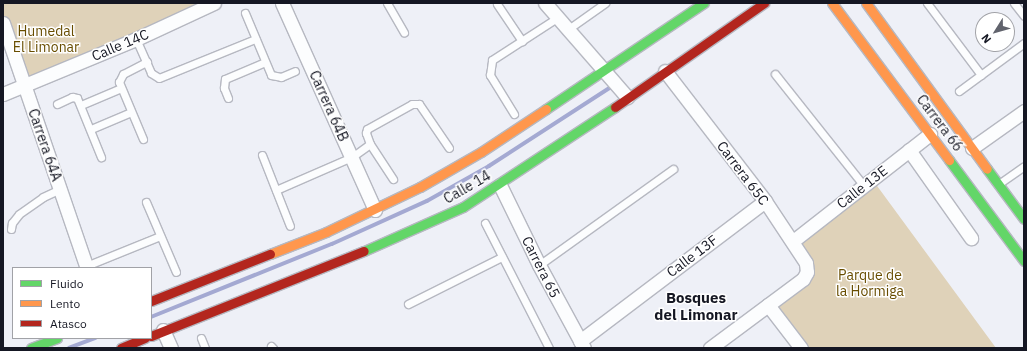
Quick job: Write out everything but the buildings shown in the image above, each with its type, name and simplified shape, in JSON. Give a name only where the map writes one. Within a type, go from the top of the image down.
[{"type":"street","name":"Calle 14C","points":[[3,94],[136,40],[214,3]]},
{"type":"street","name":"Carrera 64B","points":[[282,3],[352,157],[374,210]]},
{"type":"street","points":[[545,3],[627,97]]},
{"type":"street","name":"Calle 14","points":[[152,301],[326,232],[420,187],[481,152],[704,3]]},
{"type":"street","name":"Calle 14","points":[[152,336],[388,242],[463,207],[500,185],[761,5],[768,3]]},
{"type":"street","name":"Carrera 66","points":[[832,3],[1024,261]]},
{"type":"street","name":"Carrera 66","points":[[866,3],[1024,219]]},
{"type":"street","points":[[819,4],[843,17]]},
{"type":"street","name":"Carrera 64A","points":[[3,22],[87,267]]},
{"type":"street","name":"Carrera 65C","points":[[665,71],[765,201],[793,241],[806,263],[807,272],[803,279],[768,305]]},
{"type":"street","points":[[908,104],[914,92],[929,89]]},
{"type":"street","points":[[972,148],[1024,111]]},
{"type":"street","name":"Calle 13E","points":[[793,241],[930,134]]},
{"type":"street","points":[[909,150],[972,238]]},
{"type":"street","name":"Carrera 65","points":[[500,185],[539,265],[582,344]]},
{"type":"street","name":"Calle 13F","points":[[582,344],[765,201]]},
{"type":"street","points":[[1008,239],[1019,232]]},
{"type":"street","points":[[710,348],[768,305],[801,348]]},
{"type":"street","points":[[164,330],[171,348]]},
{"type":"street","points":[[31,348],[54,339]]},
{"type":"street","points":[[121,348],[143,339]]},
{"type":"lane","points":[[386,3],[404,33]]},
{"type":"lane","points":[[567,30],[605,3]]},
{"type":"lane","points":[[927,3],[981,75]]},
{"type":"lane","points":[[1014,3],[1024,16]]},
{"type":"lane","points":[[497,4],[522,41]]},
{"type":"lane","points":[[245,13],[264,62],[274,77],[295,71]]},
{"type":"lane","points":[[514,114],[489,70],[495,56],[522,41],[557,18]]},
{"type":"lane","points":[[136,40],[153,75],[163,78],[255,39]]},
{"type":"lane","points":[[959,91],[1024,43]]},
{"type":"lane","points":[[143,139],[119,82],[123,74],[147,62]]},
{"type":"lane","points":[[228,98],[224,88],[225,79],[264,62]]},
{"type":"lane","points":[[775,74],[864,186]]},
{"type":"lane","points":[[81,105],[121,88]]},
{"type":"lane","points":[[56,104],[74,97],[81,105],[102,157]]},
{"type":"lane","points":[[393,179],[370,144],[366,133],[367,129],[412,104],[419,104],[449,148]]},
{"type":"lane","points":[[90,129],[131,112]]},
{"type":"lane","points":[[276,190],[352,157],[370,144]]},
{"type":"lane","points":[[262,155],[290,226]]},
{"type":"lane","points":[[998,184],[1024,166]]},
{"type":"lane","points":[[539,265],[673,169]]},
{"type":"lane","points":[[11,229],[12,223],[19,214],[43,197],[60,189]]},
{"type":"lane","points":[[146,202],[176,272]]},
{"type":"lane","points":[[485,223],[550,348]]},
{"type":"lane","points":[[87,267],[160,236]]},
{"type":"lane","points":[[408,304],[502,257]]},
{"type":"lane","points":[[201,338],[205,348]]},
{"type":"green space","name":"Humedal El Limonar","points":[[3,3],[214,3],[24,85],[3,23]]},
{"type":"green space","name":"Parque de la Hormiga","points":[[872,179],[996,348],[801,348],[768,305],[807,272],[793,241]]},
{"type":"waterway","points":[[152,317],[332,244],[427,201],[489,166],[614,85]]},
{"type":"waterway","points":[[69,348],[92,339]]},
{"type":"traffic: fast","points":[[546,109],[704,3]]},
{"type":"traffic: fast","points":[[364,251],[463,207],[615,107]]},
{"type":"traffic: fast","points":[[949,160],[1024,261]]},
{"type":"traffic: fast","points":[[987,169],[1024,219]]},
{"type":"traffic: fast","points":[[31,348],[54,339]]},
{"type":"traffic: slow","points":[[832,3],[949,160]]},
{"type":"traffic: slow","points":[[866,3],[987,169]]},
{"type":"traffic: slow","points":[[270,254],[326,232],[420,187],[481,152],[546,109]]},
{"type":"traffic: jam","points":[[615,107],[764,3]]},
{"type":"traffic: jam","points":[[152,336],[364,251]]},
{"type":"traffic: jam","points":[[152,301],[270,254]]},
{"type":"traffic: jam","points":[[121,348],[143,339]]},
{"type":"district","name":"Bosques del Limonar","points":[[696,306]]}]
